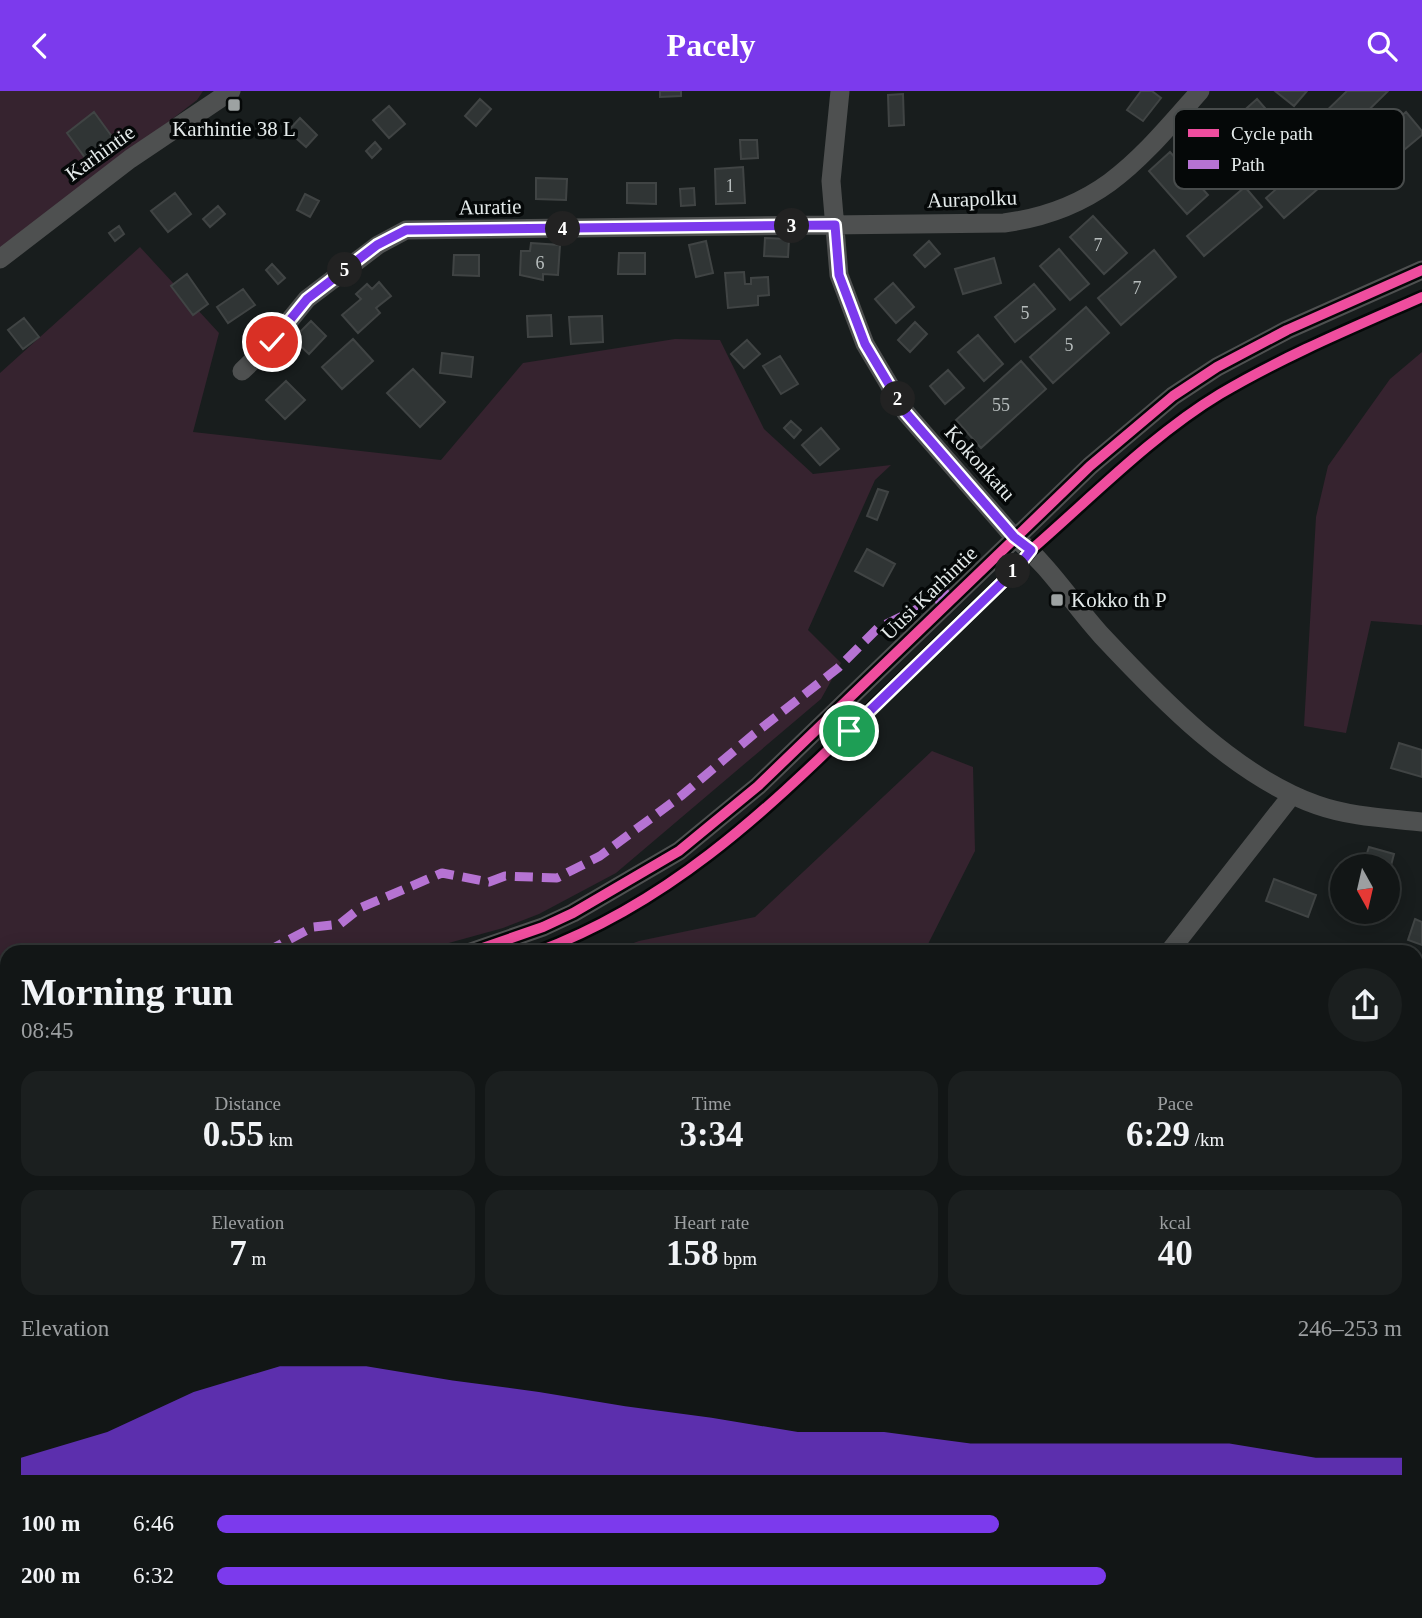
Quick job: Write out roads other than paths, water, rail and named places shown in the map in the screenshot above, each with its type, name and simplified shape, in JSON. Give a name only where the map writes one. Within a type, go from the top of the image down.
[{"type":"street","name":"Karhintie","points":[[0,259],[130,159],[231,91]]},
{"type":"street","name":"Kokonkatu","points":[[840,91],[831,181],[839,275],[865,344],[906,413],[1014,537],[1031,550],[1102,635],[1196,728],[1259,776],[1292,795],[1350,814],[1422,822]]},
{"type":"street","name":"Aurapolku","points":[[1184,109],[1200,91]]},
{"type":"street","name":"Aurapolku","points":[[835,225],[1004,223],[1032,219],[1081,201],[1110,185],[1137,162],[1174,120]]},
{"type":"street","name":"Auratie","points":[[242,371],[272,342],[307,299],[377,245],[406,230],[835,225]]},
{"type":"street","name":"Uusi Karhintie","points":[[491,945],[543,927],[573,913],[679,851],[758,786],[1014,537],[1131,429],[1173,396],[1217,367],[1287,330],[1422,270]]},
{"type":"street","points":[[1174,945],[1292,795]]},
{"type":"place","name":"Karhintie 38 L","points":[[234,105]]},
{"type":"place","name":"Kokko th P","points":[[1057,600]]}]
